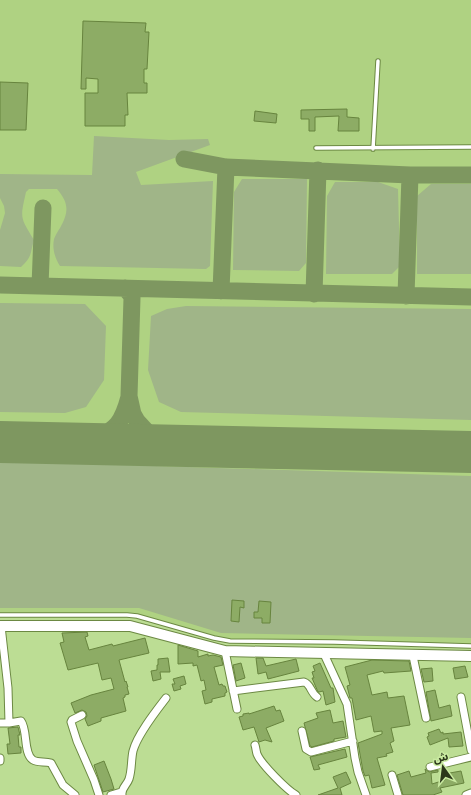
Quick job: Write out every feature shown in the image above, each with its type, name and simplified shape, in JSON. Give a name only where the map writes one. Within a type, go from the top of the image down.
[{"type":"main road","points":[[1,626],[130,626],[225,651],[471,656]]},
{"type":"street","points":[[1,626],[3,671],[9,723]]},
{"type":"street","points":[[225,651],[237,709]]},
{"type":"street","points":[[324,654],[347,704],[358,772],[366,795]]},
{"type":"street","points":[[413,656],[426,718]]},
{"type":"street","points":[[233,691],[304,682],[309,685],[312,693],[317,697]]},
{"type":"street","points":[[461,697],[469,732],[471,750]]},
{"type":"street","points":[[111,795],[121,794],[130,778],[133,750],[137,741],[166,698]]},
{"type":"street","points":[[82,715],[71,722],[100,795]]},
{"type":"street","points":[[0,723],[21,721],[24,726],[30,758],[34,761],[51,764],[63,785],[75,795]]},
{"type":"street","points":[[302,731],[306,749],[311,752],[352,740]]},
{"type":"street","points":[[255,745],[256,753],[259,758],[270,771],[296,795]]},
{"type":"street","points":[[430,767],[471,757]]},
{"type":"street","points":[[392,775],[398,795]]},
{"type":"street","points":[[466,795],[471,793]]},
{"type":"lane","points":[[373,148],[378,61]]},
{"type":"lane","points":[[316,148],[471,147]]},
{"type":"lane","points":[[0,615],[137,616],[214,638],[230,641],[471,646]]},
{"type":"shaded area","points":[[0,0],[471,0],[471,648],[220,642],[136,618],[0,617]]},
{"type":"shaded area","points":[[94,136],[169,140],[208,139],[210,145],[136,172],[141,185],[213,181],[210,266],[206,269],[60,266],[54,253],[53,243],[65,217],[66,203],[57,189],[29,189],[26,192],[22,218],[34,240],[30,255],[21,267],[0,266],[0,230],[5,213],[4,206],[0,198],[0,174],[92,175]]},
{"type":"shaded area","points":[[242,179],[307,179],[306,263],[299,271],[233,270],[234,192]]},
{"type":"shaded area","points":[[335,182],[378,182],[398,189],[400,266],[392,274],[326,274],[327,196]]},
{"type":"shaded area","points":[[431,184],[471,184],[471,274],[417,274],[417,196]]},
{"type":"shaded area","points":[[0,303],[85,304],[106,326],[104,380],[86,407],[65,413],[0,412]]},
{"type":"shaded area","points":[[186,306],[471,309],[471,420],[181,412],[159,402],[148,370],[151,316],[167,309]]},
{"type":"shaded area","points":[[0,462],[471,476],[471,638],[221,633],[139,608],[0,608]]},
{"type":"building","points":[[83,21],[146,23],[145,32],[149,32],[147,69],[144,69],[144,83],[147,83],[147,93],[127,93],[128,115],[125,115],[125,126],[85,126],[85,93],[98,93],[98,79],[86,78],[86,89],[81,89]]},
{"type":"building","points":[[0,82],[28,83],[26,130],[0,130]]},
{"type":"building","points":[[347,109],[347,117],[359,118],[359,131],[338,131],[339,116],[315,117],[315,131],[309,131],[309,119],[301,119],[301,110]]},
{"type":"building","points":[[255,111],[277,114],[276,123],[254,121]]},
{"type":"building","points":[[232,600],[244,601],[244,608],[240,607],[239,622],[231,621]]},
{"type":"building","points":[[259,601],[271,602],[270,623],[262,623],[262,618],[254,618],[254,612],[258,612]]},
{"type":"building","points":[[87,632],[88,636],[85,637],[89,650],[145,638],[149,653],[119,660],[129,694],[125,695],[123,698],[126,711],[101,718],[101,721],[88,726],[85,719],[87,716],[86,712],[82,710],[75,713],[71,703],[91,695],[114,689],[111,678],[102,680],[98,663],[68,670],[60,643],[64,642],[62,633]]},
{"type":"building","points":[[178,645],[198,651],[198,657],[208,654],[208,656],[213,655],[221,657],[223,665],[214,667],[219,685],[222,684],[225,686],[227,692],[225,693],[225,696],[212,699],[212,702],[205,704],[202,691],[206,690],[204,680],[201,681],[197,665],[193,666],[193,663],[178,664]]},
{"type":"building","points":[[168,658],[170,672],[160,672],[161,679],[153,681],[151,671],[157,670],[158,659]]},
{"type":"building","points":[[256,658],[263,658],[266,666],[296,659],[299,671],[268,679],[266,672],[258,674]]},
{"type":"building","points":[[372,660],[409,661],[411,671],[384,673],[383,671],[367,675],[372,695],[387,692],[388,698],[404,696],[410,725],[391,728],[394,741],[390,743],[393,752],[386,754],[387,756],[377,758],[385,785],[372,788],[369,775],[365,776],[363,771],[358,743],[382,734],[382,731],[374,732],[371,716],[356,720],[352,698],[350,698],[347,686],[350,685],[345,667]]},
{"type":"building","points":[[241,663],[245,678],[236,681],[233,665]]},
{"type":"building","points":[[320,663],[331,688],[333,688],[335,702],[326,705],[323,691],[318,692],[312,678],[314,678],[312,672],[315,671],[313,666]]},
{"type":"building","points":[[465,666],[468,677],[455,679],[453,668]]},
{"type":"building","points":[[432,668],[433,681],[424,682],[421,669]]},
{"type":"building","points":[[184,676],[186,684],[180,686],[181,689],[174,691],[172,684],[175,684],[173,679]]},
{"type":"building","points":[[435,690],[439,708],[450,705],[452,716],[431,721],[426,692]]},
{"type":"building","points":[[274,706],[276,711],[280,710],[284,721],[266,728],[272,742],[265,740],[259,742],[254,727],[243,730],[239,717],[243,716],[243,714],[249,714]]},
{"type":"building","points":[[330,710],[333,723],[343,721],[346,737],[334,739],[334,741],[312,747],[310,746],[304,723],[318,718],[316,713]]},
{"type":"building","points":[[18,727],[20,735],[18,735],[19,747],[21,747],[21,753],[8,754],[7,744],[10,744],[8,728]]},
{"type":"building","points":[[439,729],[441,733],[443,732],[443,734],[461,732],[463,746],[449,747],[448,738],[430,745],[427,737],[429,736],[428,733]]},
{"type":"building","points":[[345,749],[347,757],[318,765],[320,769],[314,770],[310,757]]},
{"type":"building","points":[[104,761],[114,789],[103,792],[94,765]]},
{"type":"building","points":[[425,769],[429,772],[438,770],[438,772],[431,773],[432,784],[445,780],[444,774],[461,771],[464,783],[440,788],[442,792],[433,795],[403,795],[397,775],[409,771],[411,777],[426,773]]},
{"type":"building","points":[[346,772],[351,783],[340,788],[342,795],[318,795],[338,788],[333,777]]},
{"type":"taxiway","points":[[184,159],[226,167],[410,175],[471,175]]},
{"type":"taxiway","points":[[221,291],[226,167]]},
{"type":"taxiway","points":[[314,294],[318,170]]},
{"type":"taxiway","points":[[406,296],[410,175]]},
{"type":"taxiway","points":[[40,286],[43,208]]},
{"type":"taxiway","points":[[0,285],[471,297]]},
{"type":"taxiway","points":[[125,288],[132,298],[129,396],[133,414],[137,421],[149,434],[177,446]]},
{"type":"taxiway","points":[[90,444],[116,426],[123,415],[129,397]]},
{"type":"runway","points":[[0,442],[471,452]]}]
